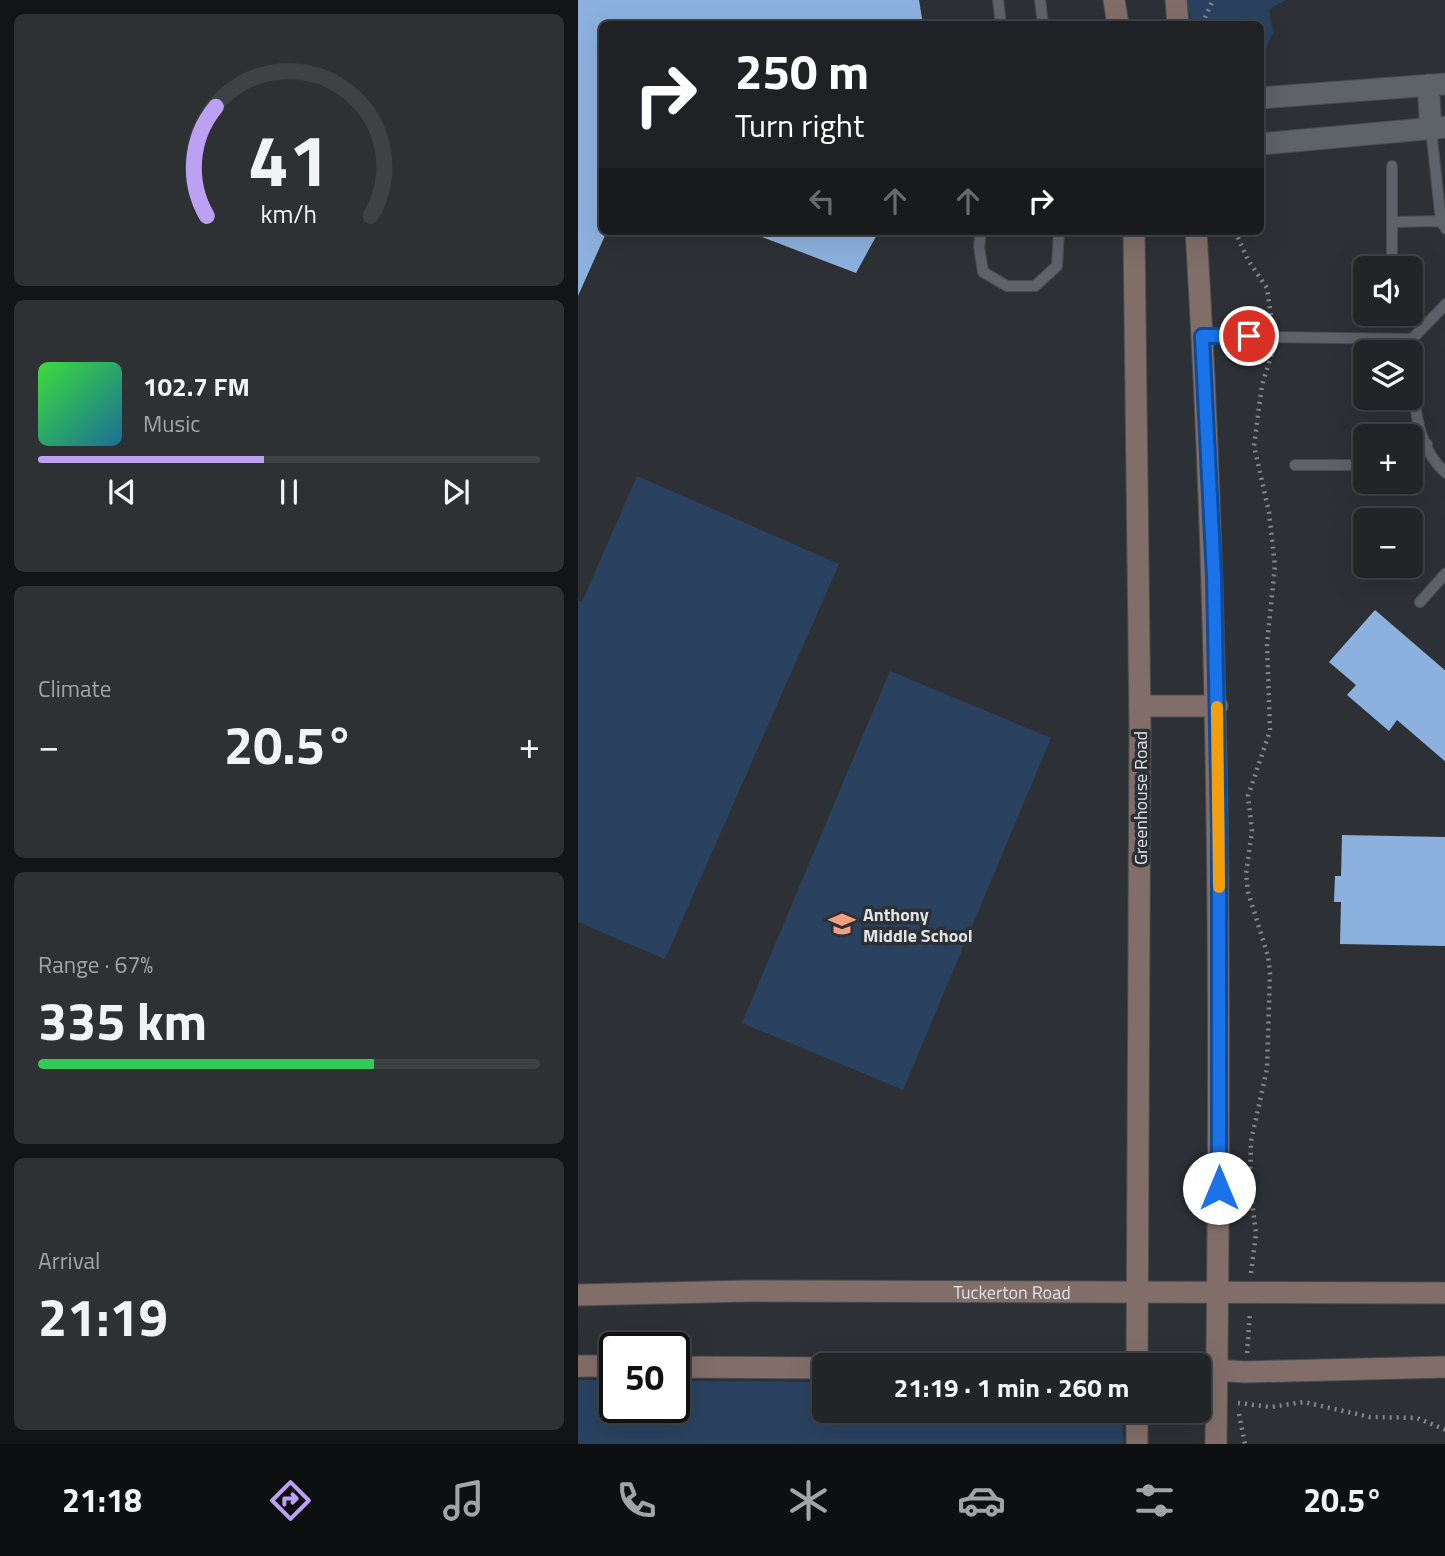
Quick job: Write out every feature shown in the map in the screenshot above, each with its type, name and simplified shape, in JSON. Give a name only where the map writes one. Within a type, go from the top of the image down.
[{"type":"main road","points":[[1114,0],[1118,21]]},
{"type":"main road","points":[[1176,0],[1178,21]]},
{"type":"main road","name":"Greenhouse Road","points":[[1134,235],[1140,706],[1137,1353]]},
{"type":"main road","points":[[1196,235],[1214,577],[1217,706],[1218,1294],[1210,1353]]},
{"type":"main road","points":[[1140,706],[1217,706]]},
{"type":"main road","name":"Tuckerton Road","points":[[578,1295],[748,1291],[1445,1293]]},
{"type":"main road","points":[[578,1366],[599,1366]]},
{"type":"main road","points":[[690,1367],[812,1368]]},
{"type":"main road","points":[[1211,1369],[1245,1371],[1445,1367]]},
{"type":"main road","points":[[1211,1397],[1216,1444]]},
{"type":"main road","points":[[1137,1423],[1137,1444]]},
{"type":"street","points":[[1264,98],[1437,85],[1438,128],[1264,144]]},
{"type":"lane","points":[[998,0],[1001,21]]},
{"type":"lane","points":[[1040,0],[1043,21]]},
{"type":"lane","points":[[1392,222],[1443,225],[1438,128]]},
{"type":"lane","points":[[1392,166],[1392,256]]},
{"type":"lane","points":[[980,235],[979,247],[983,272],[1007,286],[1035,286],[1057,266],[1059,235]]},
{"type":"lane","points":[[1445,304],[1412,339],[1417,421],[1437,466],[1445,473]]},
{"type":"lane","points":[[1202,336],[1412,339]]},
{"type":"lane","points":[[1423,445],[1427,443]]},
{"type":"lane","points":[[1295,465],[1353,465]]},
{"type":"lane","points":[[1420,602],[1445,573]]},
{"type":"path","points":[[1203,21],[1213,0]]},
{"type":"path","points":[[1237,235],[1248,260],[1267,288],[1271,306],[1270,366],[1262,385],[1254,446],[1269,512],[1275,566],[1268,644],[1270,731],[1248,796],[1252,831],[1246,874],[1248,892],[1270,973],[1267,1069],[1252,1141],[1250,1185],[1256,1234],[1251,1254],[1252,1294],[1245,1371]]},
{"type":"path","points":[[1245,1444],[1237,1403],[1271,1407],[1304,1402],[1370,1417],[1417,1418],[1445,1430]]},
{"type":"shaded area","points":[[1187,0],[1286,0],[1269,9],[1273,33],[1264,52],[1264,21],[1190,21]]},
{"type":"shaded area","points":[[637,476],[839,564],[665,959],[578,922],[578,601],[582,602]]},
{"type":"shaded area","points":[[890,671],[1051,738],[903,1090],[742,1023]]},
{"type":"shaded area","points":[[578,1380],[599,1380],[599,1423],[690,1423],[690,1381],[812,1382],[812,1423],[1122,1423],[1124,1444],[578,1444]]},
{"type":"building","points":[[578,0],[919,0],[922,21],[599,21],[599,235],[605,235],[578,296]]},
{"type":"building","points":[[756,235],[877,235],[856,273]]},
{"type":"building","points":[[1375,610],[1446,671],[1446,762],[1397,720],[1389,731],[1347,695],[1356,685],[1329,662]]},
{"type":"building","points":[[1342,835],[1446,837],[1446,946],[1340,944],[1341,902],[1334,902],[1335,876],[1341,876]]},
{"type":"slow traffic","points":[[1217,707],[1219,887]]},
{"type":"place","name":"Anthony Middle School","points":[[842,924]]},
{"type":"route","points":[[1219,1188],[1219,831],[1214,577],[1202,336],[1249,336]]}]
